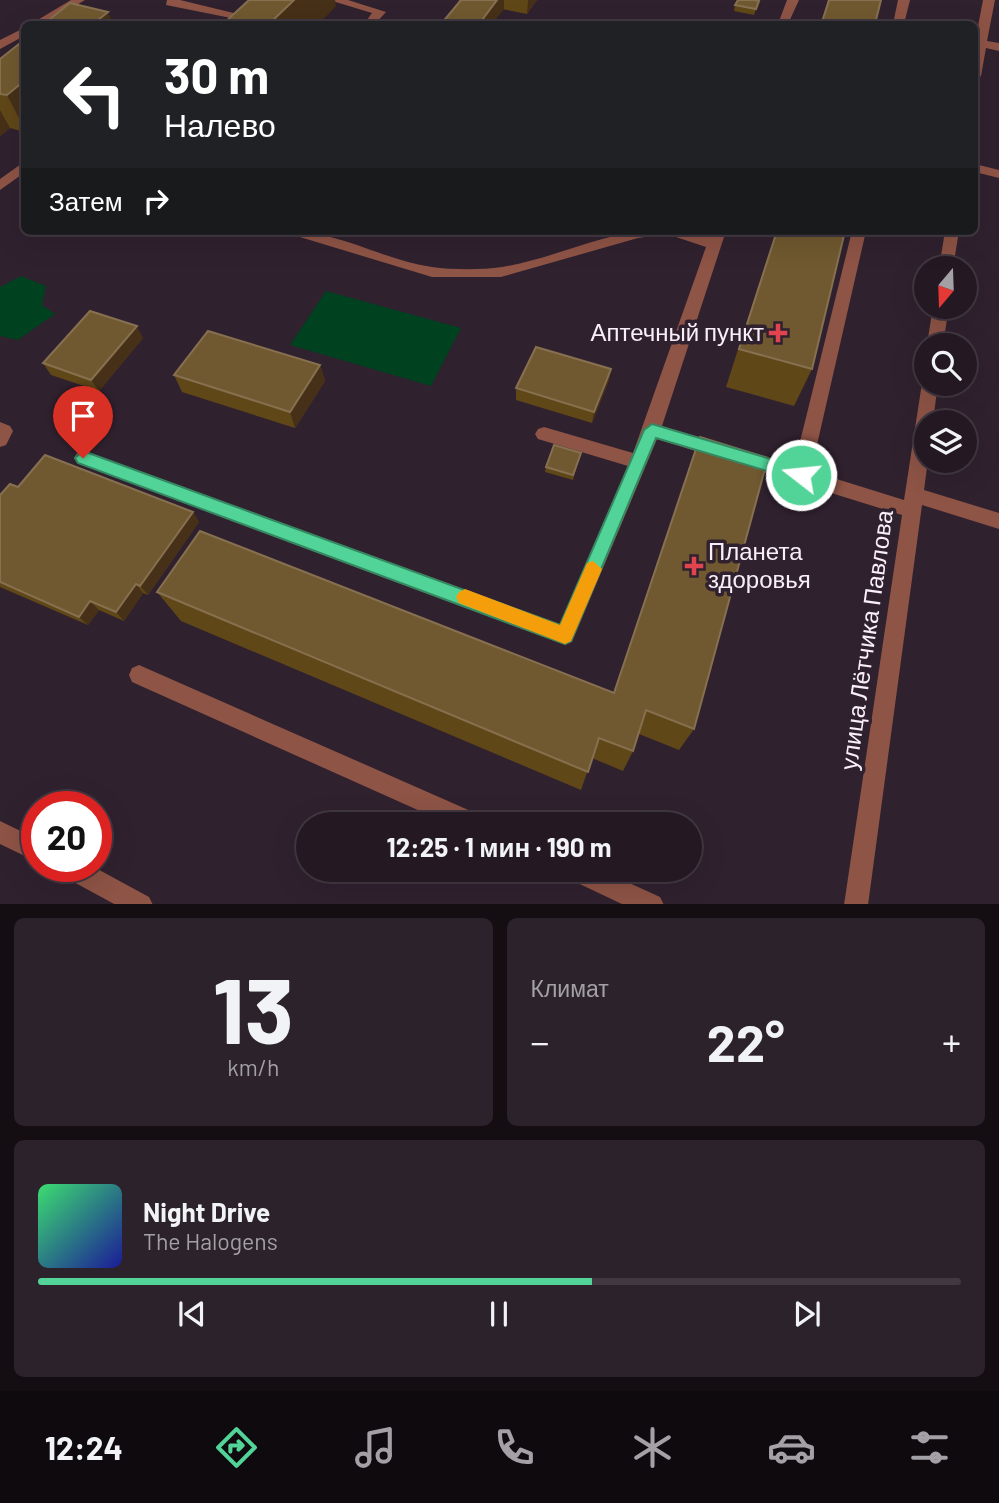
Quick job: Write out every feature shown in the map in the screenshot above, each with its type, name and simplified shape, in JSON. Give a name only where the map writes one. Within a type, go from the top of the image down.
[{"type":"street","points":[[42,21],[79,0]]},
{"type":"street","points":[[174,0],[170,4],[246,21]]},
{"type":"street","points":[[257,21],[278,0]]},
{"type":"street","points":[[335,0],[380,12],[372,21]]},
{"type":"street","points":[[784,21],[793,0]]},
{"type":"street","points":[[899,21],[904,0]]},
{"type":"street","points":[[978,56],[989,0]]},
{"type":"street","points":[[55,14],[68,18]]},
{"type":"street","points":[[0,45],[21,34]]},
{"type":"street","points":[[980,43],[999,47]]},
{"type":"street","points":[[0,186],[21,168]]},
{"type":"street","points":[[978,169],[999,174]]},
{"type":"street","points":[[308,235],[432,272],[501,272],[631,235]]},
{"type":"street","points":[[801,475],[858,235]]},
{"type":"street","points":[[948,256],[951,235]]},
{"type":"street","points":[[83,458],[565,635],[652,430],[717,237]]},
{"type":"street","name":"улица Лётчика Павлова","points":[[856,904],[928,396]]},
{"type":"street","points":[[0,429],[4,431],[0,440]]},
{"type":"street","points":[[652,430],[801,475],[999,521]]},
{"type":"street","points":[[544,433],[638,462]]},
{"type":"street","points":[[139,675],[447,812]]},
{"type":"street","points":[[0,832],[21,843]]},
{"type":"street","points":[[97,882],[139,904]]},
{"type":"street","points":[[601,882],[650,904]]},
{"type":"green space","points":[[21,276],[46,286],[42,305],[55,314],[18,340],[0,336],[0,287]]},
{"type":"green space","points":[[326,291],[461,328],[431,386],[290,345]]},
{"type":"building","points":[[249,0],[294,0],[272,21],[226,21]]},
{"type":"building","points":[[461,0],[497,0],[481,21],[444,21]]},
{"type":"building","points":[[738,0],[759,1],[756,9],[735,5]]},
{"type":"building","points":[[829,0],[881,0],[876,21],[822,21]]},
{"type":"building","points":[[70,3],[108,12],[97,21],[48,21]]},
{"type":"building","points":[[21,42],[21,83],[7,95],[0,94],[0,59]]},
{"type":"building","points":[[776,235],[844,235],[812,369],[739,349]]},
{"type":"building","points":[[90,311],[137,326],[91,380],[43,363]]},
{"type":"building","points":[[208,331],[320,365],[290,412],[174,375]]},
{"type":"building","points":[[536,347],[611,369],[594,412],[516,388]]},
{"type":"building","points":[[700,437],[768,458],[694,729],[646,710],[633,751],[599,738],[588,772],[157,592],[200,531],[614,693]]},
{"type":"building","points":[[554,445],[581,453],[573,475],[546,467]]},
{"type":"building","points":[[45,455],[193,512],[140,586],[136,584],[116,612],[90,601],[79,617],[0,582],[0,495],[10,484],[18,487]]},
{"type":"slow traffic","points":[[465,597],[565,635],[593,569]]},
{"type":"place","name":"Аптечный пункт","points":[[778,333]]},
{"type":"place","name":"Планета здоровья","points":[[694,566]]},
{"type":"route","points":[[83,458],[565,635],[652,430],[801,475]]}]
